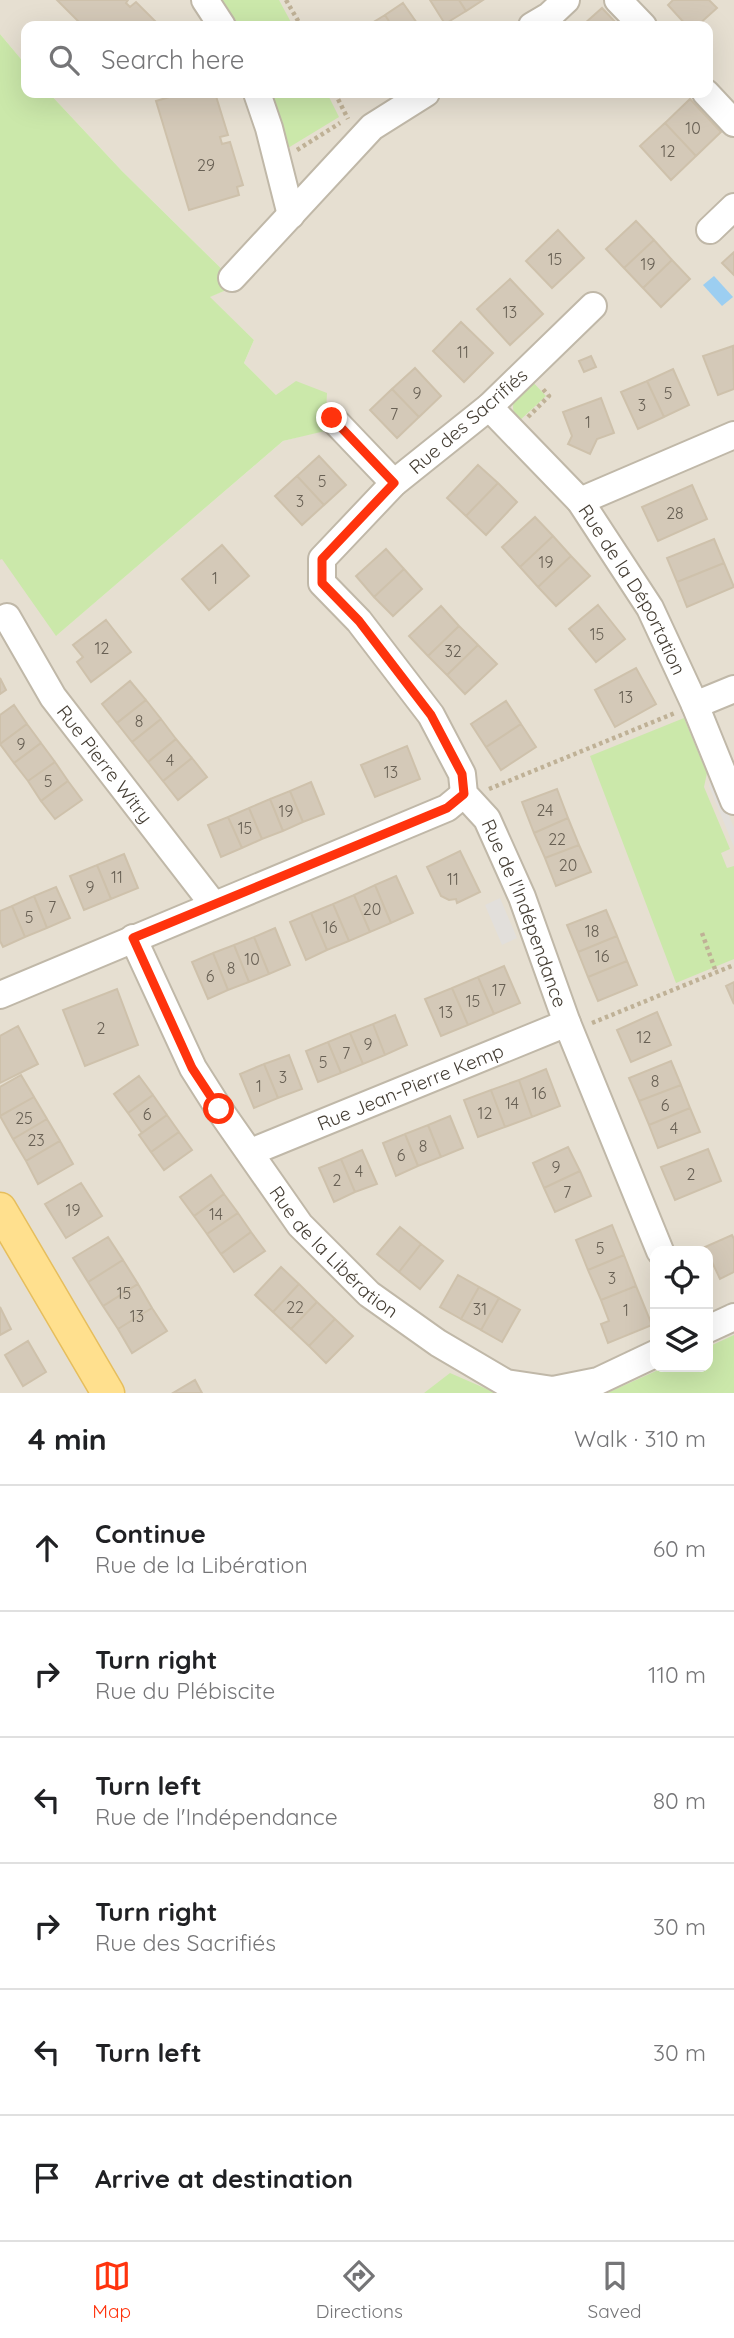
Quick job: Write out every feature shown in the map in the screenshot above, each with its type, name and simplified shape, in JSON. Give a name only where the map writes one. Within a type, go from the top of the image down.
[{"type":"main road","points":[[0,1209],[108,1393]]},
{"type":"street","points":[[205,0],[219,21]]},
{"type":"street","points":[[540,21],[566,0]]},
{"type":"street","points":[[618,0],[638,21]]},
{"type":"street","points":[[259,98],[291,215]]},
{"type":"street","points":[[232,278],[372,127],[418,98]]},
{"type":"street","points":[[711,98],[734,123]]},
{"type":"street","points":[[710,230],[734,207]]},
{"type":"street","name":"Rue des Sacrifiés","points":[[320,571],[322,559],[394,483],[489,407],[593,306]]},
{"type":"street","name":"Rue de la Déportation","points":[[489,407],[580,501],[650,608],[695,705],[734,801]]},
{"type":"street","points":[[332,418],[394,483]]},
{"type":"street","points":[[580,501],[734,435]]},
{"type":"street","name":"Rue de l'Indépendance","points":[[320,571],[322,583],[359,621],[431,715],[462,774],[464,794],[487,819],[522,897],[569,1027],[658,1246]]},
{"type":"street","name":"Rue Pierre Witry","points":[[7,617],[52,697],[213,904]]},
{"type":"street","points":[[695,705],[734,689]]},
{"type":"street","points":[[0,995],[447,808],[464,794]]},
{"type":"street","name":"Rue de la Libération","points":[[133,938],[192,1068],[219,1109],[300,1225],[369,1294],[439,1343],[506,1383],[553,1390],[598,1381],[650,1356]]},
{"type":"street","name":"Rue Jean-Pierre Kemp","points":[[251,1152],[569,1027]]},
{"type":"street","points":[[713,1327],[734,1317]]},
{"type":"path","points":[[286,0],[298,21]]},
{"type":"path","points":[[278,161],[348,118]]},
{"type":"path","points":[[513,432],[550,396],[527,371]]},
{"type":"path","points":[[464,794],[487,790],[695,705]]},
{"type":"path","points":[[702,933],[716,972]]},
{"type":"path","points":[[569,1027],[734,965]]},
{"type":"shaded area","points":[[0,0],[734,0],[734,1393],[0,1393],[0,560],[2,558],[57,635],[283,441],[325,430],[276,395],[244,363],[254,340],[209,297],[238,285],[122,171],[54,98],[713,98],[713,21],[21,21],[21,59],[0,34]]},
{"type":"shaded area","points":[[712,773],[734,828],[734,847],[709,786]]},
{"type":"shaded area","points":[[500,898],[517,938],[502,945],[485,905]]},
{"type":"green space","points":[[218,0],[279,0],[290,21],[233,21]]},
{"type":"green space","points":[[0,34],[21,59],[21,98],[54,98],[122,171],[238,285],[210,297],[254,340],[244,363],[276,395],[296,381],[327,393],[325,431],[283,441],[56,636],[2,559],[0,560]]},
{"type":"green space","points":[[272,98],[330,98],[339,117],[288,148]]},
{"type":"green space","points":[[529,378],[546,396],[518,422],[513,404]]},
{"type":"green space","points":[[684,718],[707,773],[704,787],[730,849],[721,853],[727,868],[734,866],[734,959],[676,983],[590,756]]},
{"type":"green space","points":[[734,1335],[734,1393],[607,1393],[654,1372],[713,1372],[713,1345]]},
{"type":"green space","points":[[450,1373],[496,1393],[424,1393]]},
{"type":"water","points":[[714,276],[733,297],[722,306],[703,285]]},
{"type":"building","points":[[57,0],[128,0],[126,3],[130,7],[136,2],[155,21],[78,21]]},
{"type":"building","points":[[430,0],[459,0],[466,11],[450,21],[443,21]]},
{"type":"building","points":[[459,0],[483,0],[466,11]]},
{"type":"building","points":[[673,0],[709,0],[717,8],[703,21],[682,21],[668,5]]},
{"type":"building","points":[[403,3],[416,21],[389,21],[385,15]]},
{"type":"building","points":[[602,8],[614,21],[587,21]]},
{"type":"building","points":[[385,15],[389,21],[375,21]]},
{"type":"building","points":[[166,98],[217,98],[228,135],[220,137],[222,144],[230,142],[243,185],[237,187],[239,195],[189,210],[156,101]]},
{"type":"building","points":[[690,99],[721,132],[696,156],[665,123]]},
{"type":"building","points":[[665,123],[696,156],[671,180],[640,146]]},
{"type":"building","points":[[636,221],[654,240],[624,268],[606,249]]},
{"type":"building","points":[[558,230],[584,258],[552,288],[526,261]]},
{"type":"building","points":[[654,240],[672,260],[643,288],[624,268]]},
{"type":"building","points":[[734,252],[734,275],[722,263]]},
{"type":"building","points":[[672,260],[690,279],[661,307],[643,288]]},
{"type":"building","points":[[510,279],[543,314],[510,345],[477,309]]},
{"type":"building","points":[[461,322],[493,353],[464,382],[433,351]]},
{"type":"building","points":[[733,346],[734,389],[718,395],[703,356]]},
{"type":"building","points":[[591,356],[596,367],[584,372],[579,361]]},
{"type":"building","points":[[415,368],[441,396],[419,417],[392,389]]},
{"type":"building","points":[[673,369],[689,405],[664,417],[647,381]]},
{"type":"building","points":[[647,381],[664,417],[638,429],[621,392]]},
{"type":"building","points":[[392,389],[419,417],[397,438],[370,410]]},
{"type":"building","points":[[601,398],[614,433],[597,439],[590,454],[568,444],[572,436],[563,412]]},
{"type":"building","points":[[319,456],[346,485],[324,505],[297,476]]},
{"type":"building","points":[[478,465],[498,483],[466,516],[447,498]]},
{"type":"building","points":[[297,476],[324,505],[302,525],[275,496]]},
{"type":"building","points":[[498,483],[517,502],[486,535],[466,516]]},
{"type":"building","points":[[692,485],[707,519],[658,541],[642,507]]},
{"type":"building","points":[[535,517],[553,536],[520,567],[502,547]]},
{"type":"building","points":[[553,536],[571,556],[538,587],[520,567]]},
{"type":"building","points":[[714,539],[724,563],[677,582],[667,558]]},
{"type":"building","points":[[222,545],[249,576],[209,610],[182,579]]},
{"type":"building","points":[[386,549],[404,569],[374,597],[356,576]]},
{"type":"building","points":[[571,556],[590,576],[556,606],[538,587]]},
{"type":"building","points":[[724,563],[734,587],[687,607],[677,582]]},
{"type":"building","points":[[404,569],[422,589],[393,616],[374,597]]},
{"type":"building","points":[[598,605],[625,639],[596,662],[569,629]]},
{"type":"building","points":[[441,606],[459,626],[428,656],[409,636]]},
{"type":"building","points":[[106,620],[131,652],[91,682],[77,662],[83,657],[73,645]]},
{"type":"building","points":[[459,626],[478,645],[447,675],[428,656]]},
{"type":"building","points":[[478,645],[497,664],[465,694],[447,675]]},
{"type":"building","points":[[636,668],[656,704],[615,727],[595,690]]},
{"type":"building","points":[[0,678],[6,690],[0,694]]},
{"type":"building","points":[[130,681],[146,700],[117,723],[102,704]]},
{"type":"building","points":[[146,700],[161,719],[132,742],[117,723]]},
{"type":"building","points":[[506,701],[521,724],[486,747],[471,724]]},
{"type":"building","points":[[14,705],[27,724],[0,744],[0,715]]},
{"type":"building","points":[[161,719],[176,739],[148,762],[132,742]]},
{"type":"building","points":[[27,724],[41,743],[14,763],[0,744]]},
{"type":"building","points":[[521,724],[536,747],[501,770],[486,747]]},
{"type":"building","points":[[176,739],[192,758],[163,781],[148,762]]},
{"type":"building","points":[[41,743],[55,762],[28,781],[14,763]]},
{"type":"building","points":[[407,746],[420,779],[375,797],[361,765]]},
{"type":"building","points":[[192,758],[207,777],[178,800],[163,781]]},
{"type":"building","points":[[55,762],[68,781],[41,801],[28,781]]},
{"type":"building","points":[[68,781],[82,800],[55,819],[41,801]]},
{"type":"building","points":[[311,782],[324,814],[303,822],[290,791]]},
{"type":"building","points":[[557,789],[568,818],[534,833],[522,802]]},
{"type":"building","points":[[290,791],[303,822],[283,831],[270,799]]},
{"type":"building","points":[[270,799],[283,831],[262,839],[249,808]]},
{"type":"building","points":[[249,808],[262,839],[242,848],[228,817]]},
{"type":"building","points":[[228,817],[242,848],[221,857],[208,825]]},
{"type":"building","points":[[568,818],[579,845],[545,858],[534,833]]},
{"type":"building","points":[[579,845],[591,872],[556,886],[545,858]]},
{"type":"building","points":[[460,851],[480,892],[457,903],[456,899],[449,900],[441,896],[427,867]]},
{"type":"building","points":[[124,854],[138,888],[111,899],[97,865]]},
{"type":"building","points":[[97,865],[111,899],[84,910],[70,876]]},
{"type":"building","points":[[396,876],[413,913],[391,923],[375,885]]},
{"type":"building","points":[[375,885],[391,923],[370,932],[354,895]]},
{"type":"building","points":[[56,887],[70,918],[47,928],[34,896]]},
{"type":"building","points":[[354,895],[370,932],[349,941],[333,904]]},
{"type":"building","points":[[34,896],[47,928],[25,937],[12,906]]},
{"type":"building","points":[[333,904],[349,941],[327,950],[311,913]]},
{"type":"building","points":[[12,906],[25,937],[3,947],[0,941],[0,911]]},
{"type":"building","points":[[606,910],[617,936],[578,952],[567,925]]},
{"type":"building","points":[[311,913],[327,950],[306,960],[290,922]]},
{"type":"building","points":[[275,928],[290,965],[269,974],[254,937]]},
{"type":"building","points":[[617,936],[627,961],[588,977],[578,952]]},
{"type":"building","points":[[254,937],[269,974],[249,982],[234,945]]},
{"type":"building","points":[[234,945],[249,982],[228,990],[213,953]]},
{"type":"building","points":[[213,953],[228,990],[208,999],[192,962]]},
{"type":"building","points":[[627,961],[637,985],[598,1001],[588,977]]},
{"type":"building","points":[[504,966],[520,1003],[494,1014],[478,977]]},
{"type":"building","points":[[478,977],[494,1014],[468,1025],[452,988]]},
{"type":"building","points":[[734,982],[734,1004],[726,986]]},
{"type":"building","points":[[452,988],[468,1025],[441,1036],[425,999]]},
{"type":"building","points":[[117,989],[138,1045],[85,1066],[63,1010]]},
{"type":"building","points":[[657,1012],[671,1045],[631,1062],[617,1030]]},
{"type":"building","points":[[395,1015],[407,1045],[385,1055],[373,1024]]},
{"type":"building","points":[[373,1024],[385,1055],[363,1064],[350,1033]]},
{"type":"building","points":[[18,1026],[38,1064],[0,1083],[0,1036]]},
{"type":"building","points":[[350,1033],[363,1064],[341,1073],[328,1042]]},
{"type":"building","points":[[328,1042],[341,1073],[318,1082],[306,1051]]},
{"type":"building","points":[[289,1055],[302,1089],[278,1098],[264,1064]]},
{"type":"building","points":[[671,1061],[681,1085],[639,1101],[629,1078]]},
{"type":"building","points":[[264,1064],[278,1098],[254,1108],[240,1074]]},
{"type":"building","points":[[546,1069],[560,1106],[532,1117],[519,1080]]},
{"type":"building","points":[[21,1075],[34,1097],[0,1116],[0,1087]]},
{"type":"building","points":[[139,1076],[153,1095],[128,1113],[114,1094]]},
{"type":"building","points":[[519,1080],[532,1117],[505,1127],[491,1090]]},
{"type":"building","points":[[681,1085],[690,1108],[649,1125],[639,1101]]},
{"type":"building","points":[[491,1090],[505,1127],[478,1137],[464,1100]]},
{"type":"building","points":[[153,1095],[167,1115],[142,1133],[128,1113]]},
{"type":"building","points":[[34,1097],[47,1119],[13,1139],[0,1116]]},
{"type":"building","points":[[690,1108],[700,1132],[658,1148],[649,1125]]},
{"type":"building","points":[[167,1115],[179,1132],[151,1152],[139,1135]]},
{"type":"building","points":[[450,1116],[463,1148],[441,1157],[428,1125]]},
{"type":"building","points":[[47,1119],[60,1141],[26,1161],[13,1139]]},
{"type":"building","points":[[428,1125],[441,1157],[418,1166],[405,1134]]},
{"type":"building","points":[[179,1132],[192,1150],[164,1170],[151,1152]]},
{"type":"building","points":[[405,1134],[418,1166],[396,1176],[383,1143]]},
{"type":"building","points":[[60,1141],[73,1164],[38,1184],[26,1161]]},
{"type":"building","points":[[568,1147],[580,1171],[544,1188],[533,1163]]},
{"type":"building","points":[[708,1149],[721,1181],[675,1200],[661,1167]]},
{"type":"building","points":[[362,1150],[377,1184],[355,1192],[341,1159]]},
{"type":"building","points":[[341,1159],[355,1192],[334,1202],[319,1168]]},
{"type":"building","points":[[580,1171],[591,1196],[555,1212],[544,1188]]},
{"type":"building","points":[[211,1175],[224,1194],[194,1216],[180,1197]]},
{"type":"building","points":[[81,1183],[102,1216],[66,1238],[45,1204]]},
{"type":"building","points":[[224,1194],[238,1213],[207,1234],[194,1216]]},
{"type":"building","points":[[238,1213],[251,1232],[221,1254],[207,1234]]},
{"type":"building","points":[[612,1225],[624,1255],[588,1270],[576,1240]]},
{"type":"building","points":[[400,1227],[421,1244],[399,1272],[377,1254]]},
{"type":"building","points":[[251,1232],[265,1251],[234,1272],[221,1254]]},
{"type":"building","points":[[732,1235],[734,1272],[720,1279],[713,1264],[713,1246],[707,1246]]},
{"type":"building","points":[[108,1237],[123,1260],[88,1282],[73,1258]]},
{"type":"building","points":[[421,1244],[443,1261],[420,1289],[399,1272]]},
{"type":"building","points":[[624,1255],[636,1286],[601,1300],[588,1270]]},
{"type":"building","points":[[123,1260],[138,1284],[103,1306],[88,1282]]},
{"type":"building","points":[[281,1267],[299,1284],[273,1312],[255,1295]]},
{"type":"building","points":[[458,1275],[479,1287],[461,1319],[440,1307]]},
{"type":"building","points":[[138,1284],[152,1308],[118,1329],[103,1306]]},
{"type":"building","points":[[299,1284],[317,1302],[291,1329],[273,1312]]},
{"type":"building","points":[[636,1286],[650,1326],[608,1343],[601,1324],[609,1321],[601,1300]]},
{"type":"building","points":[[479,1287],[499,1298],[481,1330],[461,1319]]},
{"type":"building","points":[[499,1298],[520,1310],[502,1342],[481,1330]]},
{"type":"building","points":[[317,1302],[335,1319],[309,1346],[291,1329]]},
{"type":"building","points":[[0,1307],[11,1329],[0,1335]]},
{"type":"building","points":[[152,1308],[167,1331],[132,1353],[118,1329]]},
{"type":"building","points":[[335,1319],[353,1336],[326,1363],[309,1346]]},
{"type":"building","points":[[28,1341],[46,1372],[23,1386],[5,1355]]},
{"type":"building","points":[[195,1380],[202,1393],[173,1393]]},
{"type":"route","points":[[219,1109],[192,1068],[133,938],[447,808],[464,794],[462,774],[431,715],[359,621],[322,583],[322,559],[394,483],[332,418]]}]
